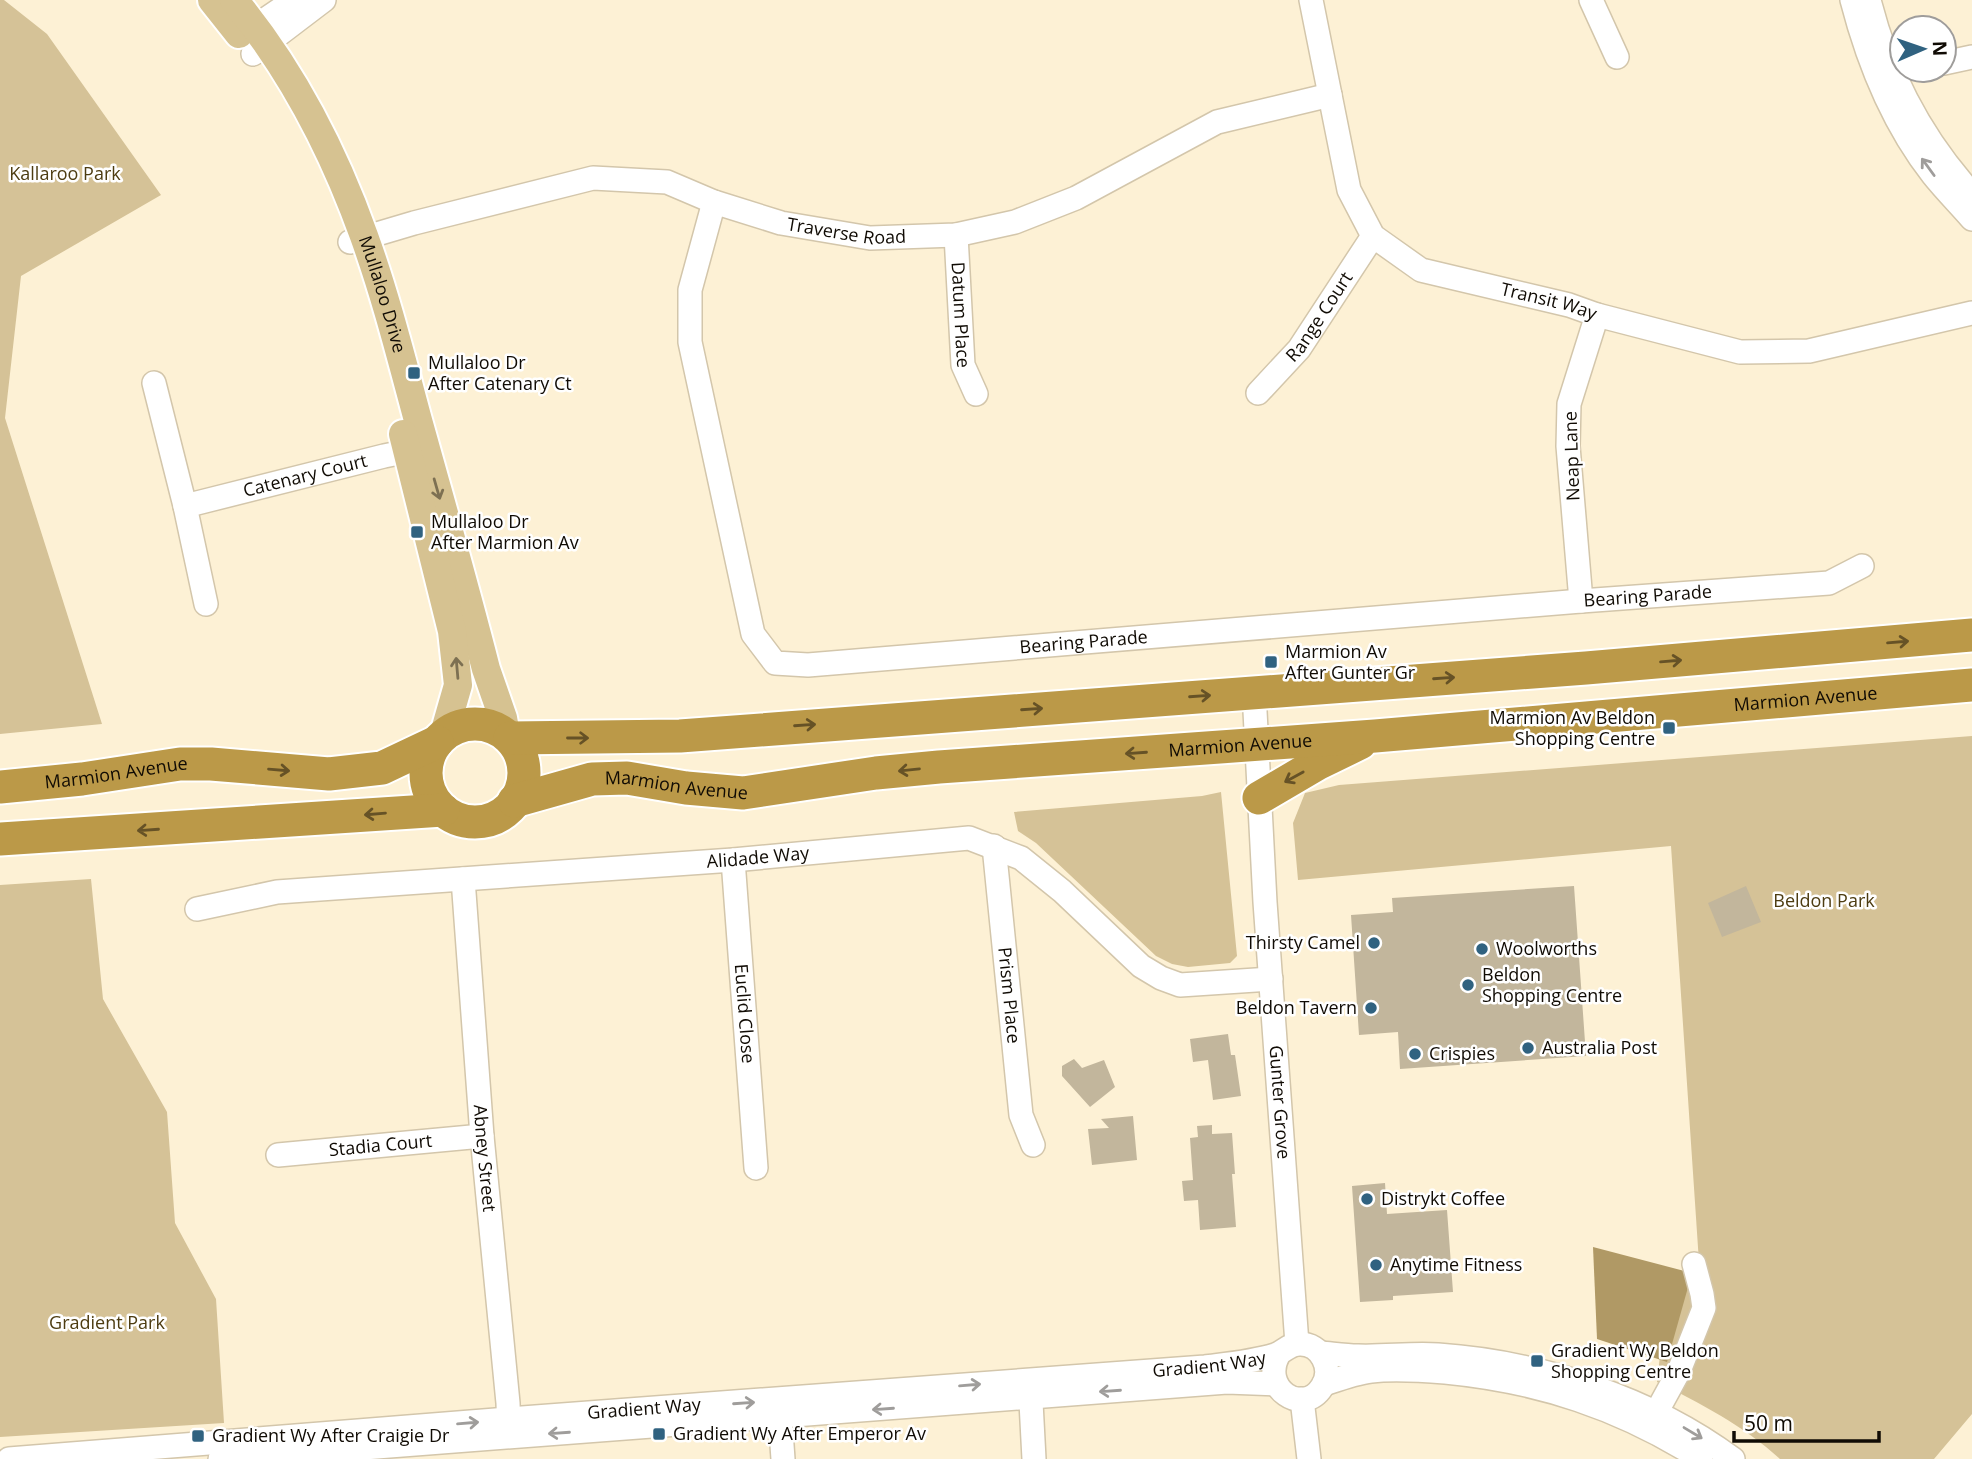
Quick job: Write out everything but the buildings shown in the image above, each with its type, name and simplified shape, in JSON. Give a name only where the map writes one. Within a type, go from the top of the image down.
[{"type":"highway","points":[[1938,639],[1951,627],[1972,624]]},
{"type":"highway","points":[[508,737],[680,736],[1586,668],[1972,635]]},
{"type":"highway","name":"Marmion Avenue","points":[[514,802],[592,779],[627,778],[686,788],[743,793],[876,773],[939,767],[1375,736],[1972,685]]},
{"type":"highway","points":[[468,724],[495,728],[508,737],[522,758],[524,769],[523,780],[514,802],[499,815],[480,822],[460,820],[443,810],[434,800],[426,777],[430,753],[440,738],[456,727],[468,724]]},
{"type":"highway","points":[[1259,798],[1317,764],[1375,736]]},
{"type":"highway","name":"Marmion Avenue","points":[[0,786],[82,779],[180,764],[342,774],[382,768],[440,738]]},
{"type":"highway","points":[[0,839],[443,810]]},
{"type":"main road","name":"Mullaloo Drive","points":[[212,0],[254,40]]},
{"type":"main road","name":"Mullaloo Drive","points":[[234,0],[321,176],[357,240],[371,307],[508,737]]},
{"type":"main road","name":"Mullaloo Drive","points":[[416,449],[456,656],[458,685],[440,738]]},
{"type":"street","points":[[254,40],[294,0]]},
{"type":"street","points":[[254,40],[324,0]]},
{"type":"street","name":"Transit Way","points":[[1311,0],[1349,190],[1373,236],[1421,270],[1740,352],[1809,351],[1972,313]]},
{"type":"street","points":[[1591,0],[1618,57]]},
{"type":"street","points":[[1852,0],[1860,32],[1888,67]]},
{"type":"street","points":[[1870,0],[1888,60]]},
{"type":"street","points":[[1893,84],[1897,120],[1933,174],[1972,219]]},
{"type":"street","points":[[1898,84],[1937,150],[1972,194]]},
{"type":"street","name":"Traverse Road","points":[[357,240],[593,178],[667,182],[714,202],[781,223],[870,238],[956,235],[1015,222],[1076,198],[1217,122],[1330,95]]},
{"type":"street","name":"Bearing Parade","points":[[714,202],[690,290],[690,342],[753,634],[775,663],[807,665],[1829,583],[1862,566]]},
{"type":"street","name":"Datum Place","points":[[956,235],[962,365],[976,394]]},
{"type":"street","name":"Range Court","points":[[1258,393],[1299,349],[1373,236]]},
{"type":"street","name":"Neap Lane","points":[[1581,601],[1568,446],[1569,404],[1597,315]]},
{"type":"street","points":[[154,383],[206,604]]},
{"type":"street","name":"Catenary Court","points":[[185,506],[416,449]]},
{"type":"street","name":"Gunter Grove","points":[[1254,692],[1271,979],[1288,1349]]},
{"type":"street","name":"Alidade Way","points":[[197,909],[277,892],[733,860],[969,838],[1021,858],[1062,891],[1141,966],[1161,978],[1181,985],[1271,979]]},
{"type":"street","name":"Prism Place","points":[[994,846],[1021,1115],[1033,1145]]},
{"type":"street","name":"Euclid Close","points":[[733,860],[756,1168]]},
{"type":"street","name":"Abney Street","points":[[463,879],[482,1136],[509,1428]]},
{"type":"street","name":"Stadia Court","points":[[278,1155],[482,1136]]},
{"type":"street","points":[[1656,1413],[1679,1371],[1704,1308],[1694,1265]]},
{"type":"street","points":[[1701,1459],[1676,1443],[1612,1412],[1531,1385],[1471,1375],[1374,1370],[1324,1384],[1313,1395],[1302,1399],[1287,1396],[1276,1384],[1273,1366],[1288,1349],[1310,1346],[1321,1353],[1360,1356],[1438,1355],[1532,1370],[1568,1379],[1656,1413],[1686,1428],[1733,1459]]},
{"type":"street","name":"Gradient Way","points":[[1030,1389],[1251,1362],[1288,1349]]},
{"type":"street","points":[[1321,1353],[1327,1367],[1324,1384]]},
{"type":"street","name":"Gradient Way","points":[[9,1459],[509,1428],[1030,1389],[1227,1382],[1276,1384]]},
{"type":"street","points":[[1030,1389],[1034,1459]]},
{"type":"street","points":[[1302,1399],[1309,1459]]},
{"type":"street","points":[[780,1408],[783,1459]]},
{"type":"street","name":"Gradient Way","points":[[220,1459],[509,1428]]},
{"type":"green space","name":"Kallaroo Park","points":[[0,0],[4,0],[47,34],[161,195],[21,276],[5,418],[102,724],[0,734]]},
{"type":"green space","name":"Beldon Park","points":[[1972,736],[1972,1414],[1934,1459],[1780,1459],[1737,1426],[1657,1382],[1662,1338],[1699,1262],[1671,846],[1298,880],[1293,823],[1305,793],[1339,785]]},
{"type":"green space","points":[[1221,792],[1237,956],[1230,963],[1188,967],[1172,964],[1156,956],[1036,843],[1018,831],[1014,812],[1202,796]]},
{"type":"green space","name":"Gradient Park","points":[[91,879],[103,999],[167,1112],[175,1223],[216,1299],[224,1423],[0,1437],[0,885]]},
{"type":"shaded area","points":[[1593,1247],[1692,1273],[1667,1362],[1597,1339]]},
{"type":"place","name":"Mullaloo Dr After Catenary Ct","points":[[414,373]]},
{"type":"place","name":"Mullaloo Dr After Marmion Av","points":[[417,532]]},
{"type":"place","name":"Marmion Av After Gunter Gr","points":[[1271,662]]},
{"type":"place","name":"Marmion Av Beldon Shopping Centre","points":[[1669,728]]},
{"type":"place","name":"Thirsty Camel","points":[[1374,943]]},
{"type":"place","name":"Woolworths","points":[[1482,949]]},
{"type":"place","name":"Beldon Shopping Centre","points":[[1468,985]]},
{"type":"place","name":"Beldon Tavern","points":[[1371,1008]]},
{"type":"place","name":"Australia Post","points":[[1528,1048]]},
{"type":"place","name":"Crispies","points":[[1415,1054]]},
{"type":"place","name":"Distrykt Coffee","points":[[1367,1199]]},
{"type":"place","name":"Anytime Fitness","points":[[1376,1265]]},
{"type":"place","name":"Gradient Wy Beldon Shopping Centre","points":[[1537,1361]]},
{"type":"place","name":"Gradient Wy After Emperor Av","points":[[659,1434]]},
{"type":"place","name":"Gradient Wy After Craigie Dr","points":[[198,1436]]}]
